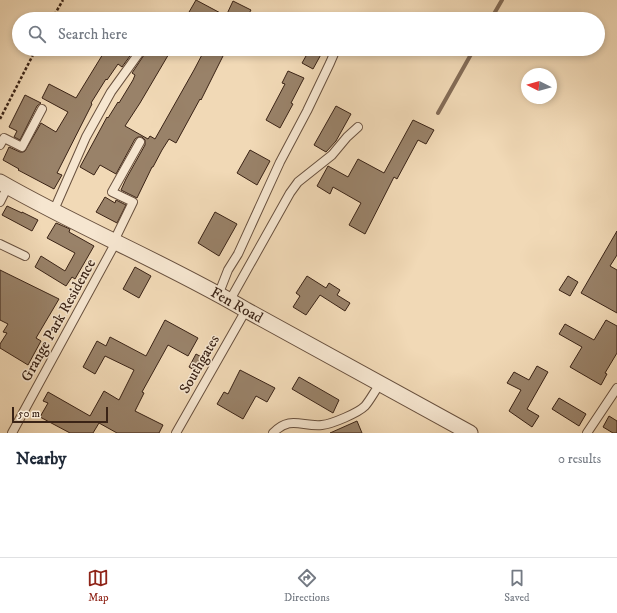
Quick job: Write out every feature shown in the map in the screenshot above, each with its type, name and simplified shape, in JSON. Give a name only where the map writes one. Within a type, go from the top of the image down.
[{"type":"street","name":"Fen Road","points":[[4,184],[224,297],[470,433]]},
{"type":"lane","points":[[54,210],[86,137],[111,92],[137,56]]},
{"type":"lane","points":[[224,297],[228,270],[238,254],[280,162],[307,111],[333,56]]},
{"type":"lane","points":[[0,145],[4,138],[22,147],[42,109]]},
{"type":"lane","points":[[224,297],[298,182],[332,155],[347,137],[358,127]]},
{"type":"lane","name":"Grange Park Residence","points":[[12,433],[115,241],[132,202],[112,192],[140,142]]},
{"type":"lane","points":[[0,202],[4,184]]},
{"type":"lane","points":[[0,244],[24,256]]},
{"type":"lane","name":"Southgates","points":[[176,433],[246,310]]},
{"type":"lane","points":[[273,433],[279,427],[290,423],[324,425],[348,416],[365,406],[381,383]]},
{"type":"lane","points":[[587,433],[617,388]]},
{"type":"path","points":[[56,12],[63,0]]},
{"type":"path","points":[[0,119],[32,56]]},
{"type":"building","points":[[196,0],[218,12],[189,12]]},
{"type":"building","points":[[233,1],[251,10],[250,12],[228,12]]},
{"type":"building","points":[[102,56],[130,56],[122,67],[118,64],[107,80],[106,79],[91,103],[92,104],[57,173],[62,175],[54,189],[18,170],[19,169],[3,160],[9,147],[20,152],[25,151],[41,123],[56,132],[68,112],[42,98],[49,84],[76,98]]},
{"type":"building","points":[[143,56],[168,56],[125,126],[148,139],[150,136],[155,139],[201,56],[223,56],[201,100],[200,99],[176,143],[169,139],[152,167],[137,198],[121,190],[145,145],[145,140],[142,137],[135,139],[116,174],[100,165],[94,175],[80,167],[107,117],[108,118],[118,102],[119,103],[133,80],[135,75],[132,73]]},
{"type":"building","points":[[306,56],[320,56],[313,69],[302,63]]},
{"type":"building","points":[[288,71],[304,78],[291,103],[293,104],[280,128],[266,120],[285,84],[282,83]]},
{"type":"building","points":[[25,95],[41,103],[37,106],[20,140],[14,137],[17,131],[9,127]]},
{"type":"building","points":[[336,106],[351,114],[336,141],[326,152],[314,145]]},
{"type":"building","points":[[413,120],[434,130],[426,144],[418,140],[397,179],[394,177],[365,234],[349,225],[361,203],[333,187],[330,194],[317,186],[328,166],[348,177],[358,159],[384,173]]},
{"type":"building","points":[[250,150],[270,161],[257,185],[237,173]]},
{"type":"building","points":[[105,197],[115,203],[116,200],[126,205],[117,223],[96,212]]},
{"type":"building","points":[[7,206],[38,220],[32,231],[2,215]]},
{"type":"building","points":[[215,212],[237,224],[219,256],[198,243]]},
{"type":"building","points":[[56,223],[70,229],[69,232],[94,246],[75,279],[72,277],[66,286],[35,267],[41,256],[65,271],[75,253],[47,238]]},
{"type":"building","points":[[617,231],[617,255],[610,266],[617,270],[617,313],[581,293]]},
{"type":"building","points":[[135,267],[151,276],[139,298],[123,289]]},
{"type":"building","points":[[0,270],[59,299],[36,338],[41,341],[28,365],[0,348],[0,344],[7,333],[3,332],[8,324],[0,320]]},
{"type":"building","points":[[307,276],[326,288],[329,283],[340,290],[337,295],[350,303],[345,311],[320,295],[306,315],[293,307],[300,296],[296,293]]},
{"type":"building","points":[[568,276],[578,282],[570,296],[559,290]]},
{"type":"building","points":[[165,320],[198,338],[188,356],[168,345],[142,392],[144,393],[135,411],[163,425],[159,433],[117,433],[99,423],[93,433],[70,433],[40,417],[48,403],[43,401],[48,392],[90,416],[104,391],[119,400],[134,370],[105,356],[95,374],[83,367],[97,341],[106,346],[110,337],[146,356]]},
{"type":"building","points":[[606,320],[617,326],[617,353],[605,373],[607,374],[601,385],[570,367],[582,347],[559,334],[565,324],[594,340]]},
{"type":"building","points":[[196,354],[207,360],[199,373],[189,367]]},
{"type":"building","points":[[537,366],[548,372],[527,409],[539,416],[532,427],[509,411],[521,390],[507,383],[514,372],[529,380]]},
{"type":"building","points":[[240,370],[275,388],[267,402],[256,396],[243,419],[217,404],[224,392],[228,394]]},
{"type":"building","points":[[299,377],[339,400],[333,413],[292,389]]},
{"type":"building","points":[[559,398],[586,414],[579,426],[552,409]]},
{"type":"building","points":[[609,416],[617,421],[617,433],[613,433],[603,427]]},
{"type":"building","points":[[357,421],[362,433],[330,433]]},
{"type":"waterway","points":[[495,12],[502,0]]},
{"type":"waterway","points":[[438,113],[470,56]]}]
